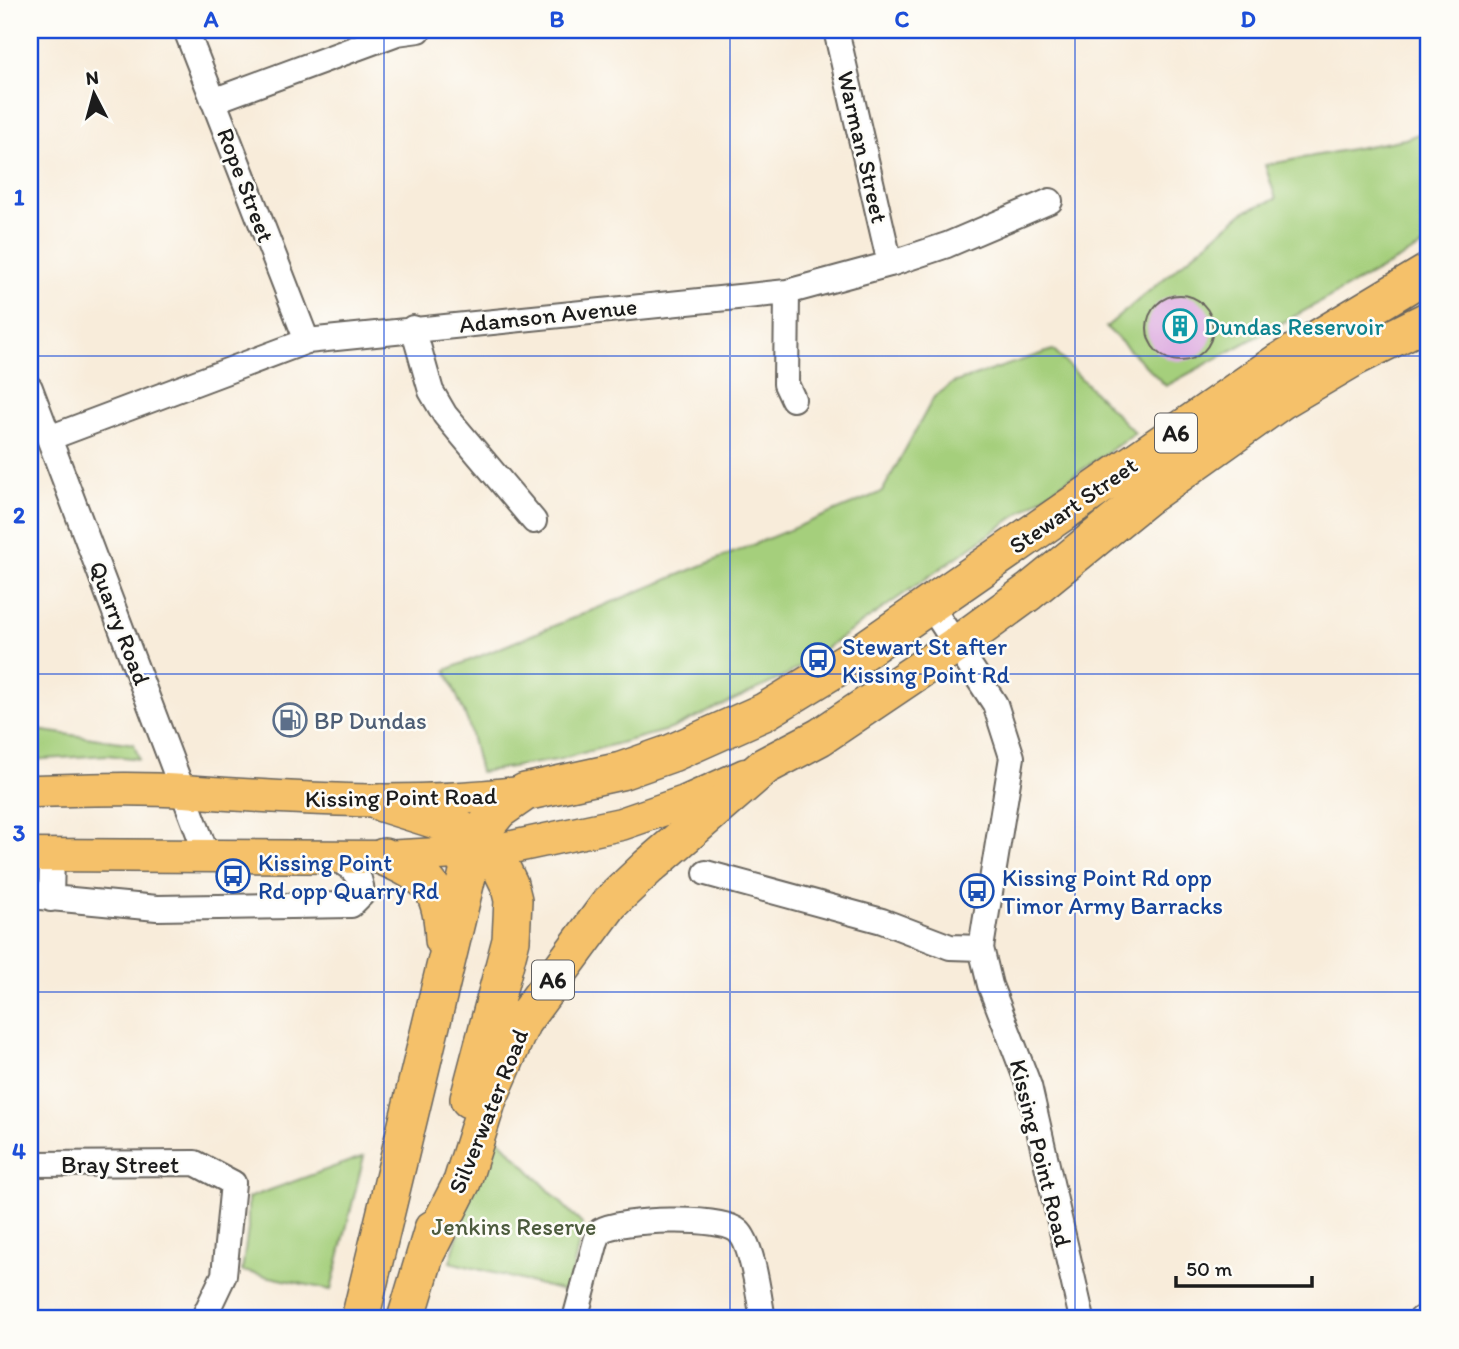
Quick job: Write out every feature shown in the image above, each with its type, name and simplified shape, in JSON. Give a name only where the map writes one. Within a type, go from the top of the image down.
[{"type":"highway","name":"Stewart Street","points":[[930,605],[1279,362],[1429,272]]},
{"type":"highway","name":"Stewart Street","points":[[958,645],[1029,592],[1146,497],[1282,400],[1355,357],[1429,320]]},
{"type":"highway","name":"Kissing Point Road","points":[[525,792],[621,771],[672,753],[764,712],[856,656],[930,605]]},
{"type":"highway","name":"A6","points":[[765,766],[820,737],[958,645]]},
{"type":"highway","name":"Silverwater Road","points":[[426,1253],[462,1182],[488,1099],[522,1022],[610,903],[765,766]]},
{"type":"highway","name":"A6","points":[[360,1319],[445,966],[482,848],[499,810],[525,792]]},
{"type":"highway","points":[[382,803],[454,826],[482,848]]},
{"type":"highway","name":"Silverwater Road","points":[[406,1319],[511,940],[513,900],[509,884],[482,848]]},
{"type":"highway","points":[[384,857],[421,875],[439,899],[443,918],[445,966]]},
{"type":"main road","points":[[41,855],[384,857],[572,837],[654,814],[765,766]]},
{"type":"main road","name":"Kissing Point Road","points":[[30,791],[184,790],[382,803],[462,800],[525,792]]},
{"type":"street","name":"Rope Street","points":[[186,30],[307,341]]},
{"type":"street","points":[[213,101],[397,33],[419,30]]},
{"type":"street","name":"Warman Street","points":[[836,30],[890,264]]},
{"type":"street","name":"Adamson Avenue","points":[[49,438],[307,341],[413,328],[787,292],[947,246],[1050,201]]},
{"type":"street","points":[[787,292],[786,384],[793,399]]},
{"type":"street","points":[[413,328],[431,391],[445,415],[534,521]]},
{"type":"street","name":"Quarry Road","points":[[30,388],[208,858]]},
{"type":"street","name":"Kissing Point Road","points":[[930,605],[995,704],[1012,757],[981,948],[990,985],[1029,1086],[1082,1319]]},
{"type":"street","points":[[41,855],[40,898],[157,908],[351,905],[362,894],[361,881],[352,868],[332,857]]},
{"type":"street","points":[[706,873],[882,921],[950,947],[981,948]]},
{"type":"street","name":"Bray Street","points":[[30,1164],[195,1163],[233,1183],[224,1275],[204,1319]]},
{"type":"street","points":[[575,1319],[600,1231],[624,1222],[716,1223],[738,1231],[745,1239],[763,1319]]},
{"type":"street","points":[[1421,1319],[1429,1316]]},
{"type":"green space","points":[[1429,130],[1429,243],[1166,386],[1106,327],[1245,211],[1276,199],[1265,165],[1405,139]]},
{"type":"green space","points":[[1053,350],[1135,433],[786,676],[671,729],[557,760],[480,772],[468,722],[446,670],[882,492],[934,397],[953,383]]},
{"type":"green space","points":[[30,729],[134,744],[139,759],[107,755],[30,760]]},
{"type":"green space","name":"Jenkins Reserve","points":[[489,1129],[583,1225],[568,1292],[450,1262]]},
{"type":"green space","points":[[364,1156],[331,1290],[242,1271],[248,1229],[248,1198]]},
{"type":"building","name":"Dundas Reservoir","points":[[1180,295],[1193,297],[1208,310],[1213,328],[1211,341],[1198,356],[1180,361],[1167,359],[1152,346],[1147,328],[1149,315],[1162,300]]},
{"type":"place","name":"Dundas Reservoir","points":[[1180,326]]},
{"type":"place","name":"Stewart St after Kissing Point Rd","points":[[818,660]]},
{"type":"place","name":"BP Dundas","points":[[290,720]]},
{"type":"place","name":"Kissing Point Rd opp Quarry Rd","points":[[233,876]]},
{"type":"place","name":"Kissing Point Rd opp Timor Army Barracks","points":[[977,891]]}]
